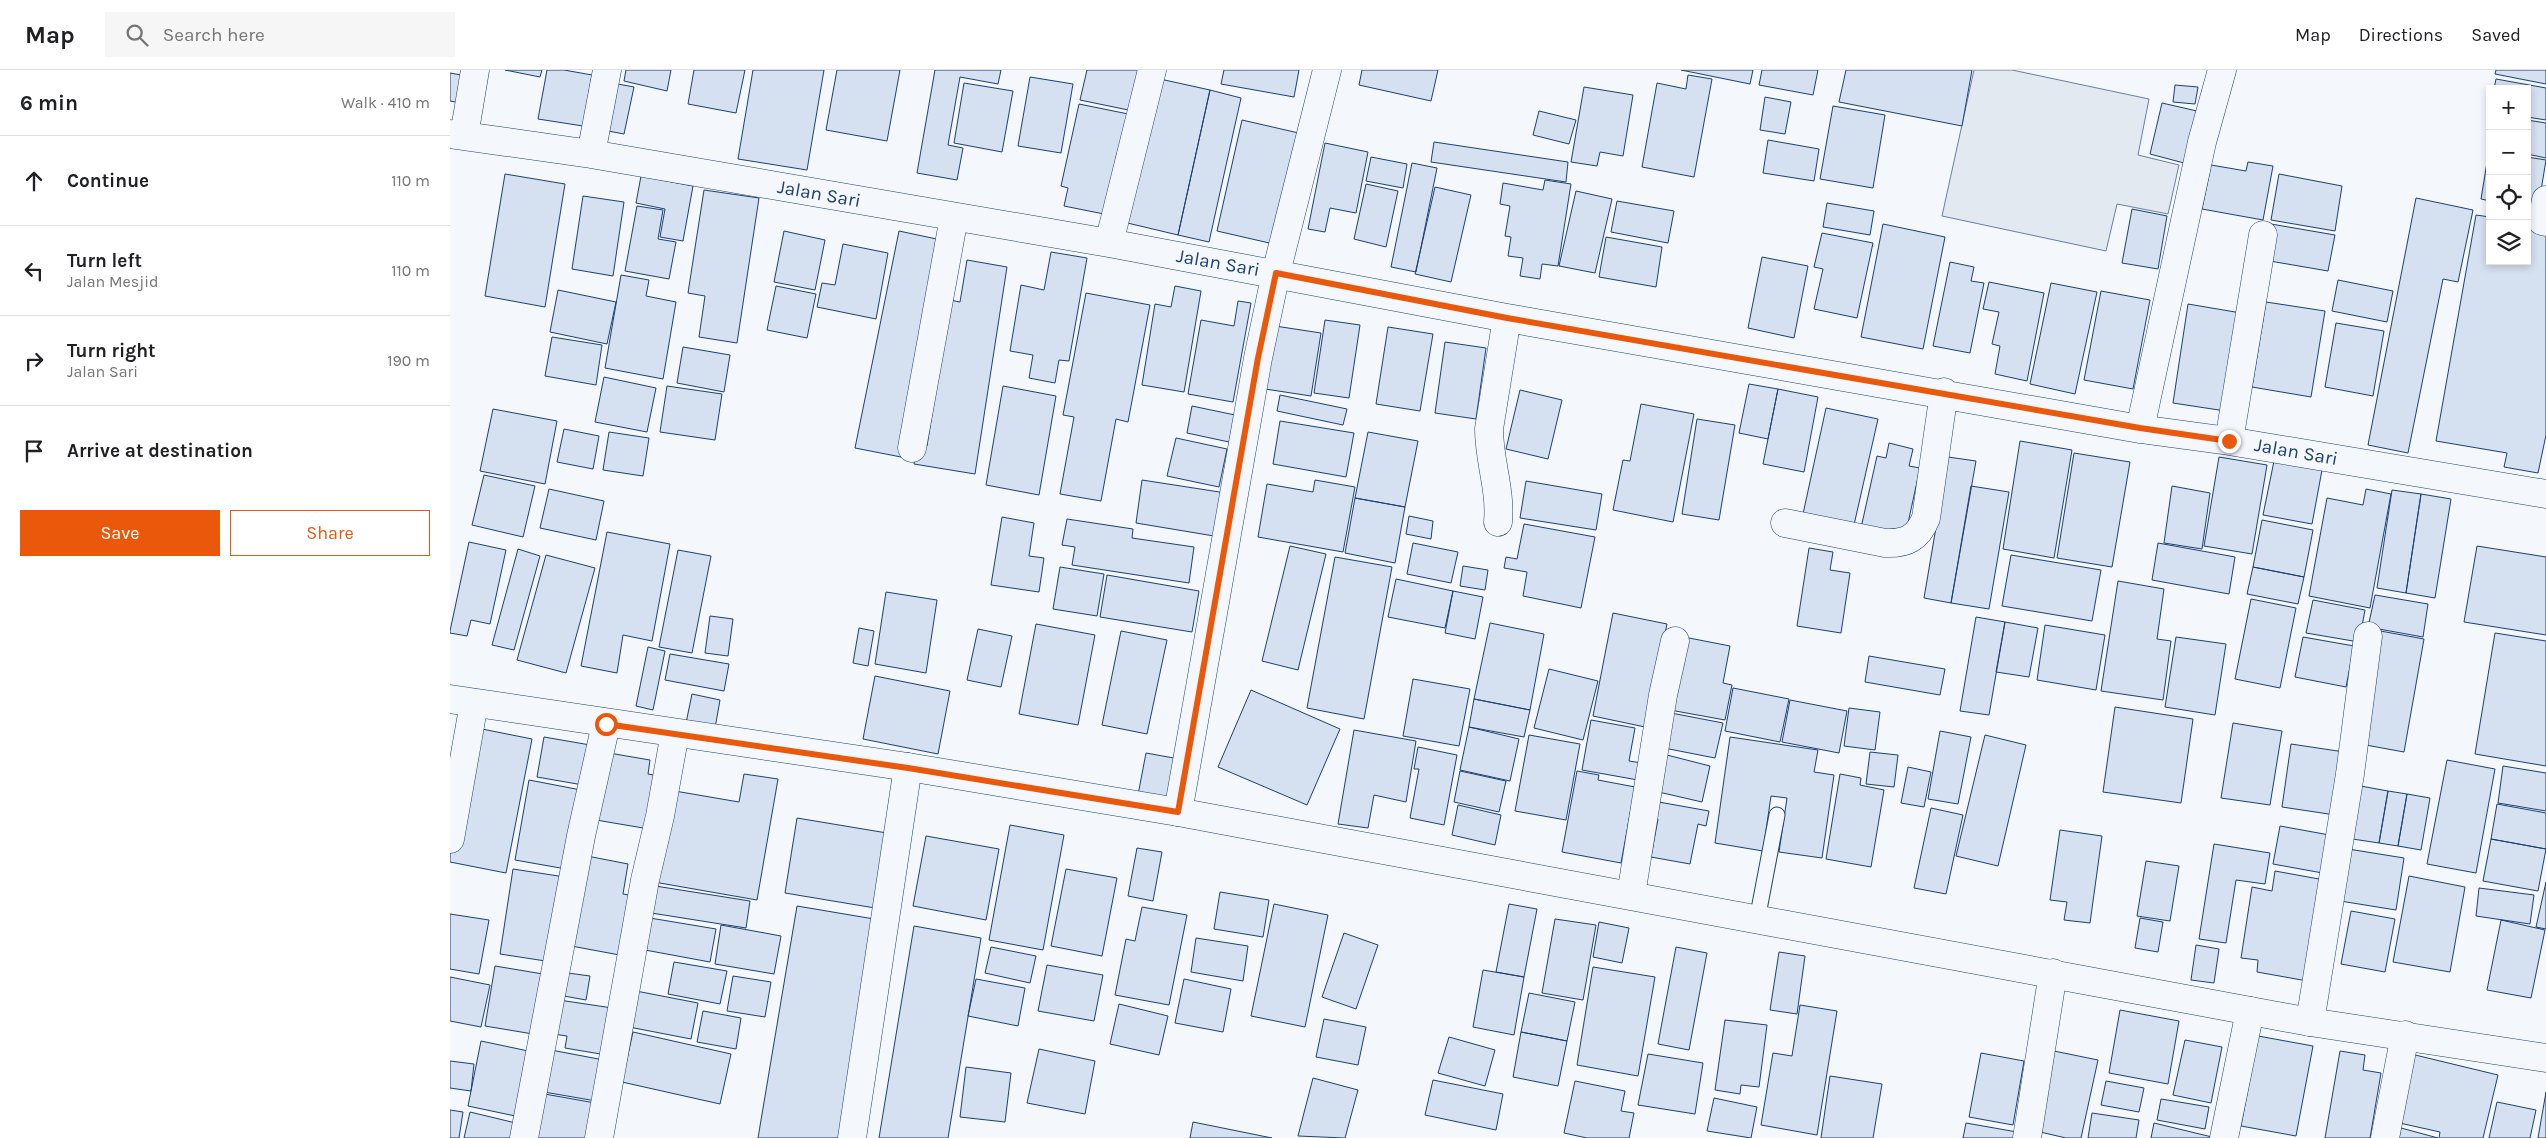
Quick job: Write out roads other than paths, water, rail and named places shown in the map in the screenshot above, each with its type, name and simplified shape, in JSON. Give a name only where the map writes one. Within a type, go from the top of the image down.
[{"type":"street","points":[[457,135],[475,70]]},
{"type":"street","points":[[591,154],[607,70]]},
{"type":"street","points":[[1109,243],[1152,70]]},
{"type":"street","points":[[1178,812],[1258,358],[1276,273],[1327,70]]},
{"type":"street","points":[[2140,428],[2202,142],[2222,70]]},
{"type":"street","name":"Jalan Sari","points":[[457,135],[591,154],[1109,243],[1507,318],[1944,392],[2140,428],[2546,494]]},
{"type":"street","points":[[2546,200],[2542,221],[2546,222]]},
{"type":"street","points":[[912,448],[954,217]]},
{"type":"street","points":[[2229,441],[2263,235]]},
{"type":"street","points":[[1498,522],[1500,502],[1489,446],[1489,429],[1507,318]]},
{"type":"street","points":[[1785,523],[1886,543],[1901,544],[1913,538],[1921,530],[1926,518],[1944,392]]},
{"type":"street","points":[[2310,1022],[2350,774],[2368,636]]},
{"type":"street","points":[[1631,894],[1663,694],[1675,641]]},
{"type":"street","points":[[450,839],[462,701],[908,768],[1178,812],[1631,894],[1757,920],[2053,973],[2310,1022],[2546,1058]]},
{"type":"street","points":[[524,1138],[581,836],[606,724]]},
{"type":"street","points":[[599,1138],[645,880],[660,816],[675,733]]},
{"type":"street","points":[[852,1138],[908,768]]},
{"type":"street","points":[[2027,1138],[2053,973]]},
{"type":"street","points":[[2224,1138],[2250,1011]]},
{"type":"street","points":[[2385,1138],[2405,1035]]},
{"type":"lane","points":[[1757,920],[1777,815]]}]
